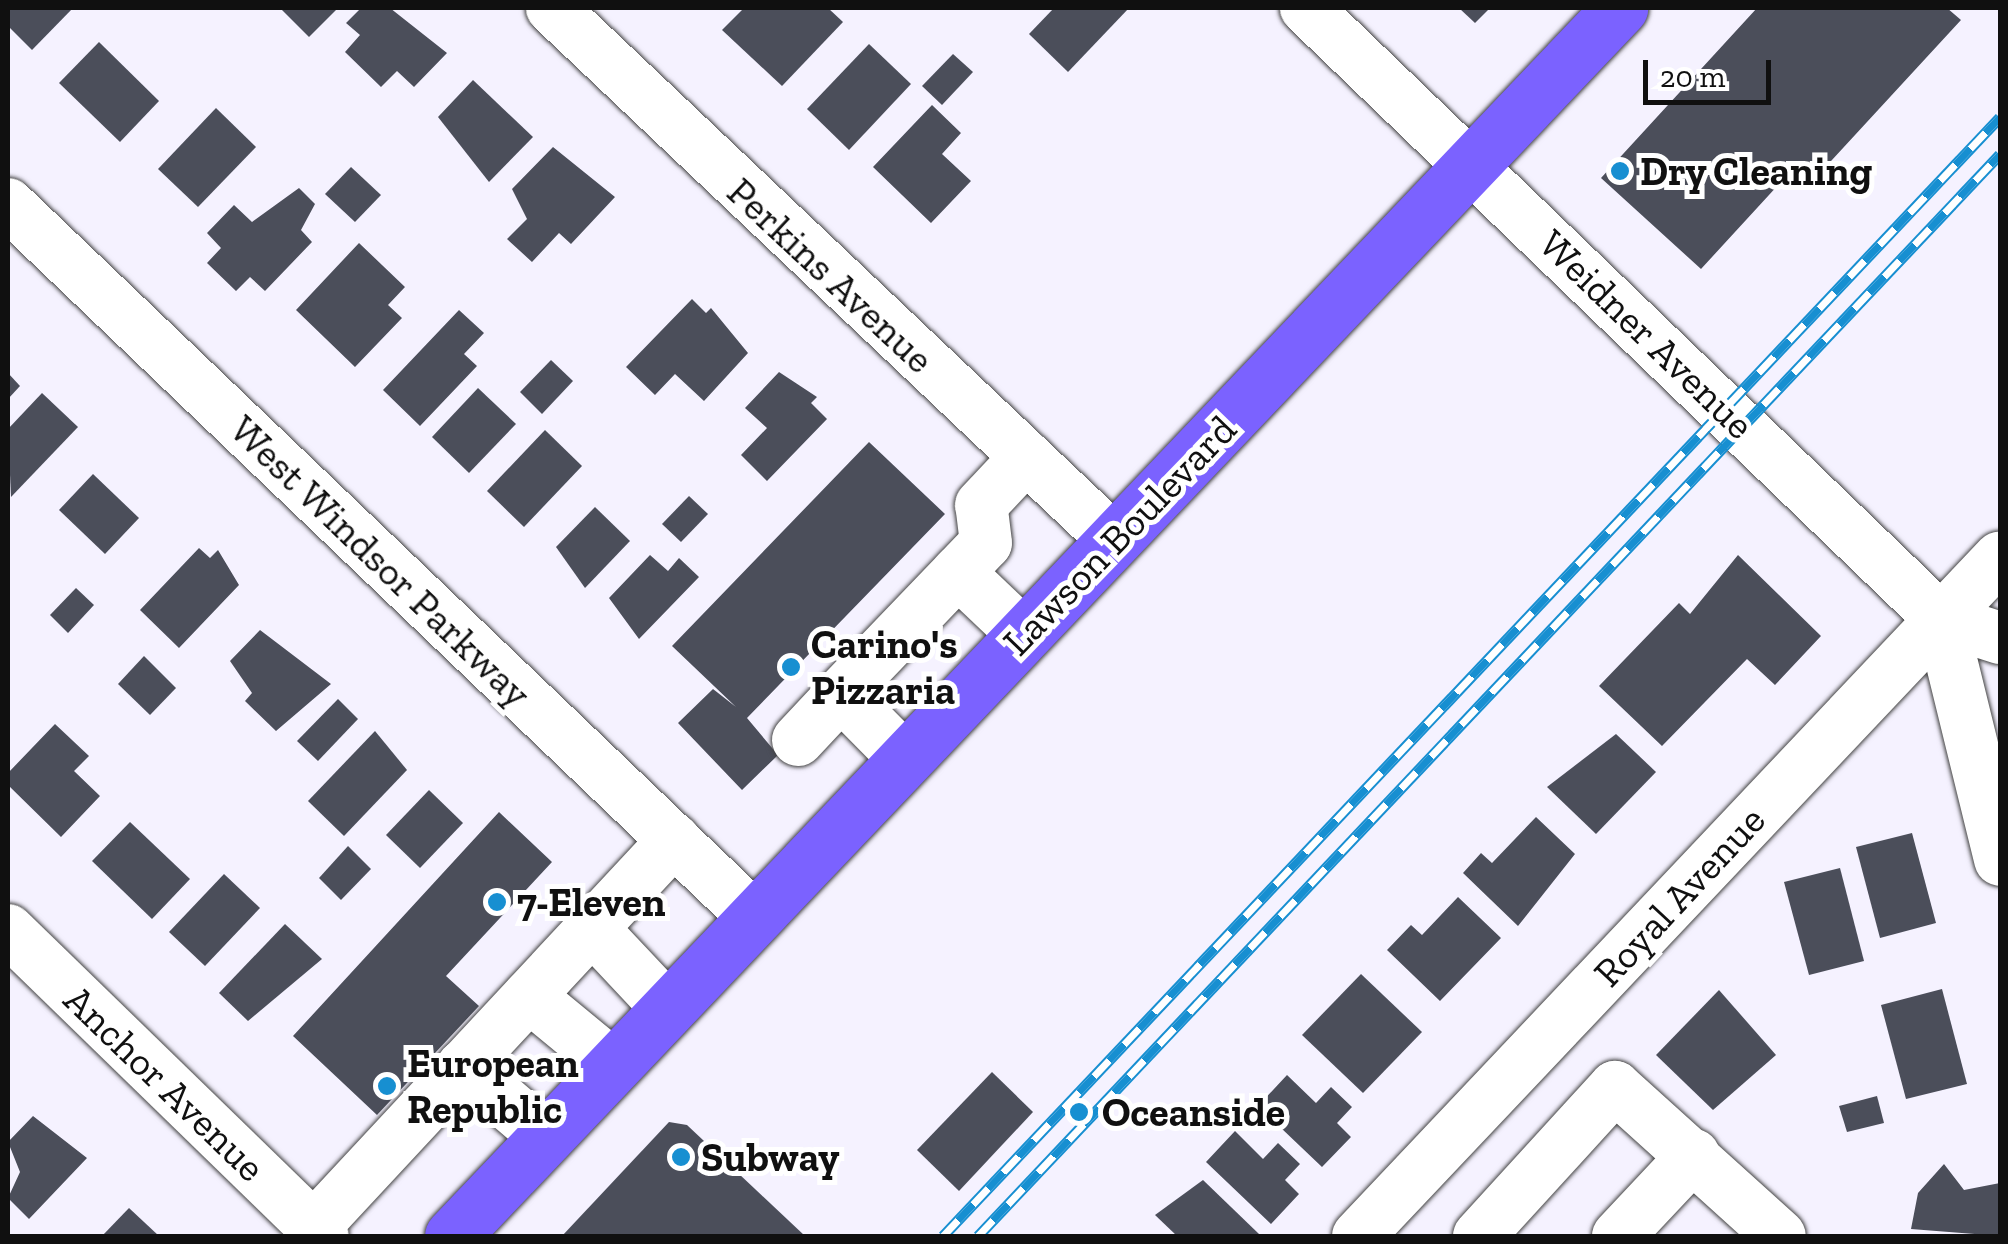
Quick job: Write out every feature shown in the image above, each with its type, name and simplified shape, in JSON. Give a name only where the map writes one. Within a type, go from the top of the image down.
[{"type":"main road","name":"Lawson Boulevard","points":[[452,1236],[1620,8]]},
{"type":"street","name":"Perkins Avenue","points":[[552,8],[1114,539]]},
{"type":"street","name":"Weidner Avenue","points":[[1306,8],[1941,619],[2000,638]]},
{"type":"street","name":"West Windsor Parkway","points":[[8,204],[754,917]]},
{"type":"street","points":[[798,740],[986,542],[982,505],[1026,457]]},
{"type":"street","name":"Royal Avenue","points":[[1358,1236],[2000,557]]},
{"type":"street","points":[[958,572],[1023,634]]},
{"type":"street","points":[[1941,619],[2000,860]]},
{"type":"street","points":[[841,694],[906,758]]},
{"type":"street","points":[[318,1232],[464,1066],[674,840]]},
{"type":"street","points":[[592,928],[668,1009]]},
{"type":"street","name":"Anchor Avenue","points":[[8,930],[318,1232]]},
{"type":"street","points":[[529,996],[614,1066]]},
{"type":"street","points":[[464,1066],[547,1138]]},
{"type":"street","points":[[1479,1236],[1615,1087],[1694,1155],[1770,1233]]},
{"type":"street","points":[[1618,1236],[1694,1155]]},
{"type":"building","points":[[8,8],[73,8],[32,50],[8,26]]},
{"type":"building","points":[[280,8],[338,8],[309,37]]},
{"type":"building","points":[[361,8],[390,8],[447,53],[414,87],[397,71],[381,87],[345,52],[360,35],[346,23]]},
{"type":"building","points":[[744,8],[828,8],[843,22],[782,86],[722,30]]},
{"type":"building","points":[[1054,8],[1129,8],[1068,72],[1029,34]]},
{"type":"building","points":[[1459,8],[1490,8],[1475,23]]},
{"type":"building","points":[[1757,8],[1947,8],[1961,20],[1808,186],[1791,171],[1701,269],[1601,178]]},
{"type":"building","points":[[99,42],[159,101],[120,142],[59,83]]},
{"type":"building","points":[[869,44],[911,84],[849,150],[807,109]]},
{"type":"building","points":[[953,54],[973,72],[942,105],[922,86]]},
{"type":"building","points":[[473,80],[533,137],[489,182],[438,117]]},
{"type":"building","points":[[932,105],[961,133],[942,154],[971,181],[931,223],[873,167]]},
{"type":"building","points":[[216,108],[256,147],[198,207],[158,169]]},
{"type":"building","points":[[553,147],[615,197],[571,244],[559,233],[532,262],[507,239],[527,219],[512,189]]},
{"type":"building","points":[[351,167],[381,195],[355,222],[325,194]]},
{"type":"building","points":[[299,188],[315,204],[301,230],[312,242],[265,291],[250,277],[236,291],[207,263],[221,248],[207,233],[234,205],[252,222]]},
{"type":"building","points":[[359,243],[405,287],[388,305],[402,318],[355,367],[296,310]]},
{"type":"building","points":[[692,299],[706,313],[711,308],[748,353],[704,401],[675,374],[655,395],[626,367]]},
{"type":"building","points":[[459,310],[484,333],[464,354],[477,366],[420,426],[383,390]]},
{"type":"building","points":[[551,360],[573,381],[542,414],[520,392]]},
{"type":"building","points":[[779,372],[817,397],[811,403],[827,419],[767,481],[741,455],[767,428],[745,408]]},
{"type":"building","points":[[8,373],[20,386],[8,399]]},
{"type":"building","points":[[478,388],[516,424],[469,473],[432,437]]},
{"type":"building","points":[[42,393],[78,427],[11,497],[8,429]]},
{"type":"building","points":[[545,430],[582,466],[524,527],[487,491]]},
{"type":"building","points":[[869,442],[945,514],[747,718],[778,755],[742,790],[678,723],[713,689],[736,707],[672,646]]},
{"type":"building","points":[[93,474],[139,518],[105,554],[59,510]]},
{"type":"building","points":[[689,496],[708,514],[681,542],[662,524]]},
{"type":"building","points":[[595,507],[630,541],[585,588],[556,547]]},
{"type":"building","points":[[199,548],[210,558],[218,550],[239,585],[179,648],[140,610]]},
{"type":"building","points":[[650,555],[668,571],[679,558],[699,577],[639,639],[609,598]]},
{"type":"building","points":[[1738,555],[1821,636],[1775,685],[1747,659],[1662,746],[1599,686],[1679,603],[1690,614]]},
{"type":"building","points":[[76,588],[94,605],[68,633],[50,615]]},
{"type":"building","points":[[260,630],[331,684],[276,731],[245,701],[252,693],[230,661]]},
{"type":"building","points":[[144,656],[176,688],[150,715],[118,684]]},
{"type":"building","points":[[338,699],[358,719],[318,761],[297,741]]},
{"type":"building","points":[[55,724],[89,756],[74,771],[100,796],[61,837],[8,785],[8,773]]},
{"type":"building","points":[[375,731],[407,770],[344,836],[308,801]]},
{"type":"building","points":[[1616,734],[1656,772],[1596,834],[1547,787]]},
{"type":"building","points":[[429,790],[463,823],[420,868],[386,835]]},
{"type":"building","points":[[499,812],[552,862],[446,976],[479,1006],[377,1115],[293,1036]]},
{"type":"building","points":[[1536,817],[1575,854],[1518,926],[1463,873],[1481,853],[1492,863]]},
{"type":"building","points":[[130,822],[190,879],[152,919],[92,861]]},
{"type":"building","points":[[1912,833],[1936,923],[1880,938],[1856,847]]},
{"type":"building","points":[[348,846],[371,869],[341,900],[319,878]]},
{"type":"building","points":[[1840,868],[1864,961],[1809,975],[1784,882]]},
{"type":"building","points":[[224,874],[260,908],[205,966],[169,932]]},
{"type":"building","points":[[1458,897],[1501,938],[1440,1001],[1387,950],[1411,925],[1422,935]]},
{"type":"building","points":[[285,924],[322,959],[248,1021],[219,993]]},
{"type":"building","points":[[1361,974],[1422,1032],[1363,1093],[1302,1035]]},
{"type":"building","points":[[1942,989],[1967,1084],[1906,1099],[1881,1005]]},
{"type":"building","points":[[1719,990],[1776,1055],[1713,1110],[1656,1055]]},
{"type":"building","points":[[992,1072],[1033,1112],[959,1191],[917,1150]]},
{"type":"building","points":[[1287,1075],[1316,1103],[1331,1087],[1352,1107],[1337,1123],[1351,1137],[1322,1167],[1258,1106]]},
{"type":"building","points":[[1877,1096],[1884,1123],[1847,1132],[1839,1106]]},
{"type":"building","points":[[33,1116],[87,1158],[29,1219],[8,1198],[20,1172],[8,1142]]},
{"type":"building","points":[[669,1122],[687,1125],[805,1236],[562,1236]]},
{"type":"building","points":[[1235,1131],[1263,1159],[1278,1143],[1300,1164],[1285,1180],[1299,1194],[1271,1224],[1206,1162]]},
{"type":"building","points":[[1944,1164],[1964,1190],[2000,1183],[2000,1236],[1911,1229],[1918,1193]]},
{"type":"building","points":[[1203,1180],[1257,1236],[1177,1236],[1155,1215]]},
{"type":"building","points":[[129,1208],[159,1236],[102,1236]]},
{"type":"railway","points":[[943,1236],[2000,117]]},
{"type":"railway","points":[[978,1236],[2000,154]]},
{"type":"place","name":"Dry Cleaning","points":[[1620,171]]},
{"type":"place","name":"Carino's Pizzaria","points":[[791,667]]},
{"type":"place","name":"7-Eleven","points":[[497,902]]},
{"type":"place","name":"European Republic","points":[[387,1086]]},
{"type":"place","name":"Oceanside","points":[[1079,1112]]},
{"type":"place","name":"Subway","points":[[681,1157]]}]
